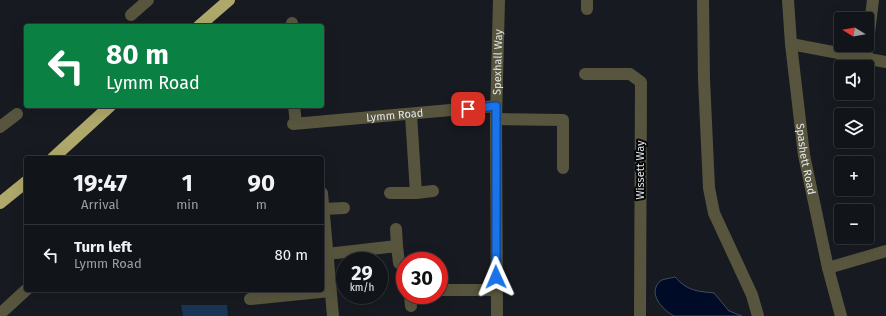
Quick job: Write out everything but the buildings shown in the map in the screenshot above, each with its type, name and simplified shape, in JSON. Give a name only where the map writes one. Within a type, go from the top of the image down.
[{"type":"highway","points":[[201,24],[229,0]]},
{"type":"highway","points":[[55,156],[108,108]]},
{"type":"highway","points":[[0,203],[24,184]]},
{"type":"street","points":[[131,15],[148,0]]},
{"type":"street","name":"Spexhall Way","points":[[497,316],[496,106],[499,0]]},
{"type":"street","points":[[703,0],[704,79],[709,188],[714,214],[752,295],[758,316]]},
{"type":"street","name":"Spashett Road","points":[[788,0],[791,44],[804,155],[828,268],[841,316]]},
{"type":"street","points":[[866,58],[873,0]]},
{"type":"street","points":[[791,44],[886,62]]},
{"type":"street","name":"Wissett Way","points":[[585,74],[630,74],[641,82],[640,316]]},
{"type":"street","name":"Lymm Road","points":[[294,108],[294,123],[411,115],[496,106]]},
{"type":"street","points":[[0,127],[17,114]]},
{"type":"street","points":[[411,115],[416,192]]},
{"type":"street","points":[[496,119],[563,120],[563,168]]},
{"type":"street","points":[[390,193],[433,191]]},
{"type":"street","points":[[324,209],[344,208]]},
{"type":"street","points":[[324,220],[333,316]]},
{"type":"street","points":[[396,228],[398,252]]},
{"type":"street","points":[[327,254],[397,246]]},
{"type":"street","points":[[828,268],[886,251]]},
{"type":"street","points":[[448,290],[496,290]]},
{"type":"street","points":[[324,292],[330,291]]},
{"type":"street","points":[[0,314],[24,292]]},
{"type":"street","points":[[250,299],[320,292]]},
{"type":"shaded area","points":[[675,277],[688,288],[702,292],[714,293],[729,311],[742,316],[674,316],[661,306],[655,291],[656,286],[660,281]]},
{"type":"shaded area","points":[[181,305],[227,305],[228,316],[183,316]]},
{"type":"route","points":[[468,109],[496,106],[496,277]]}]
